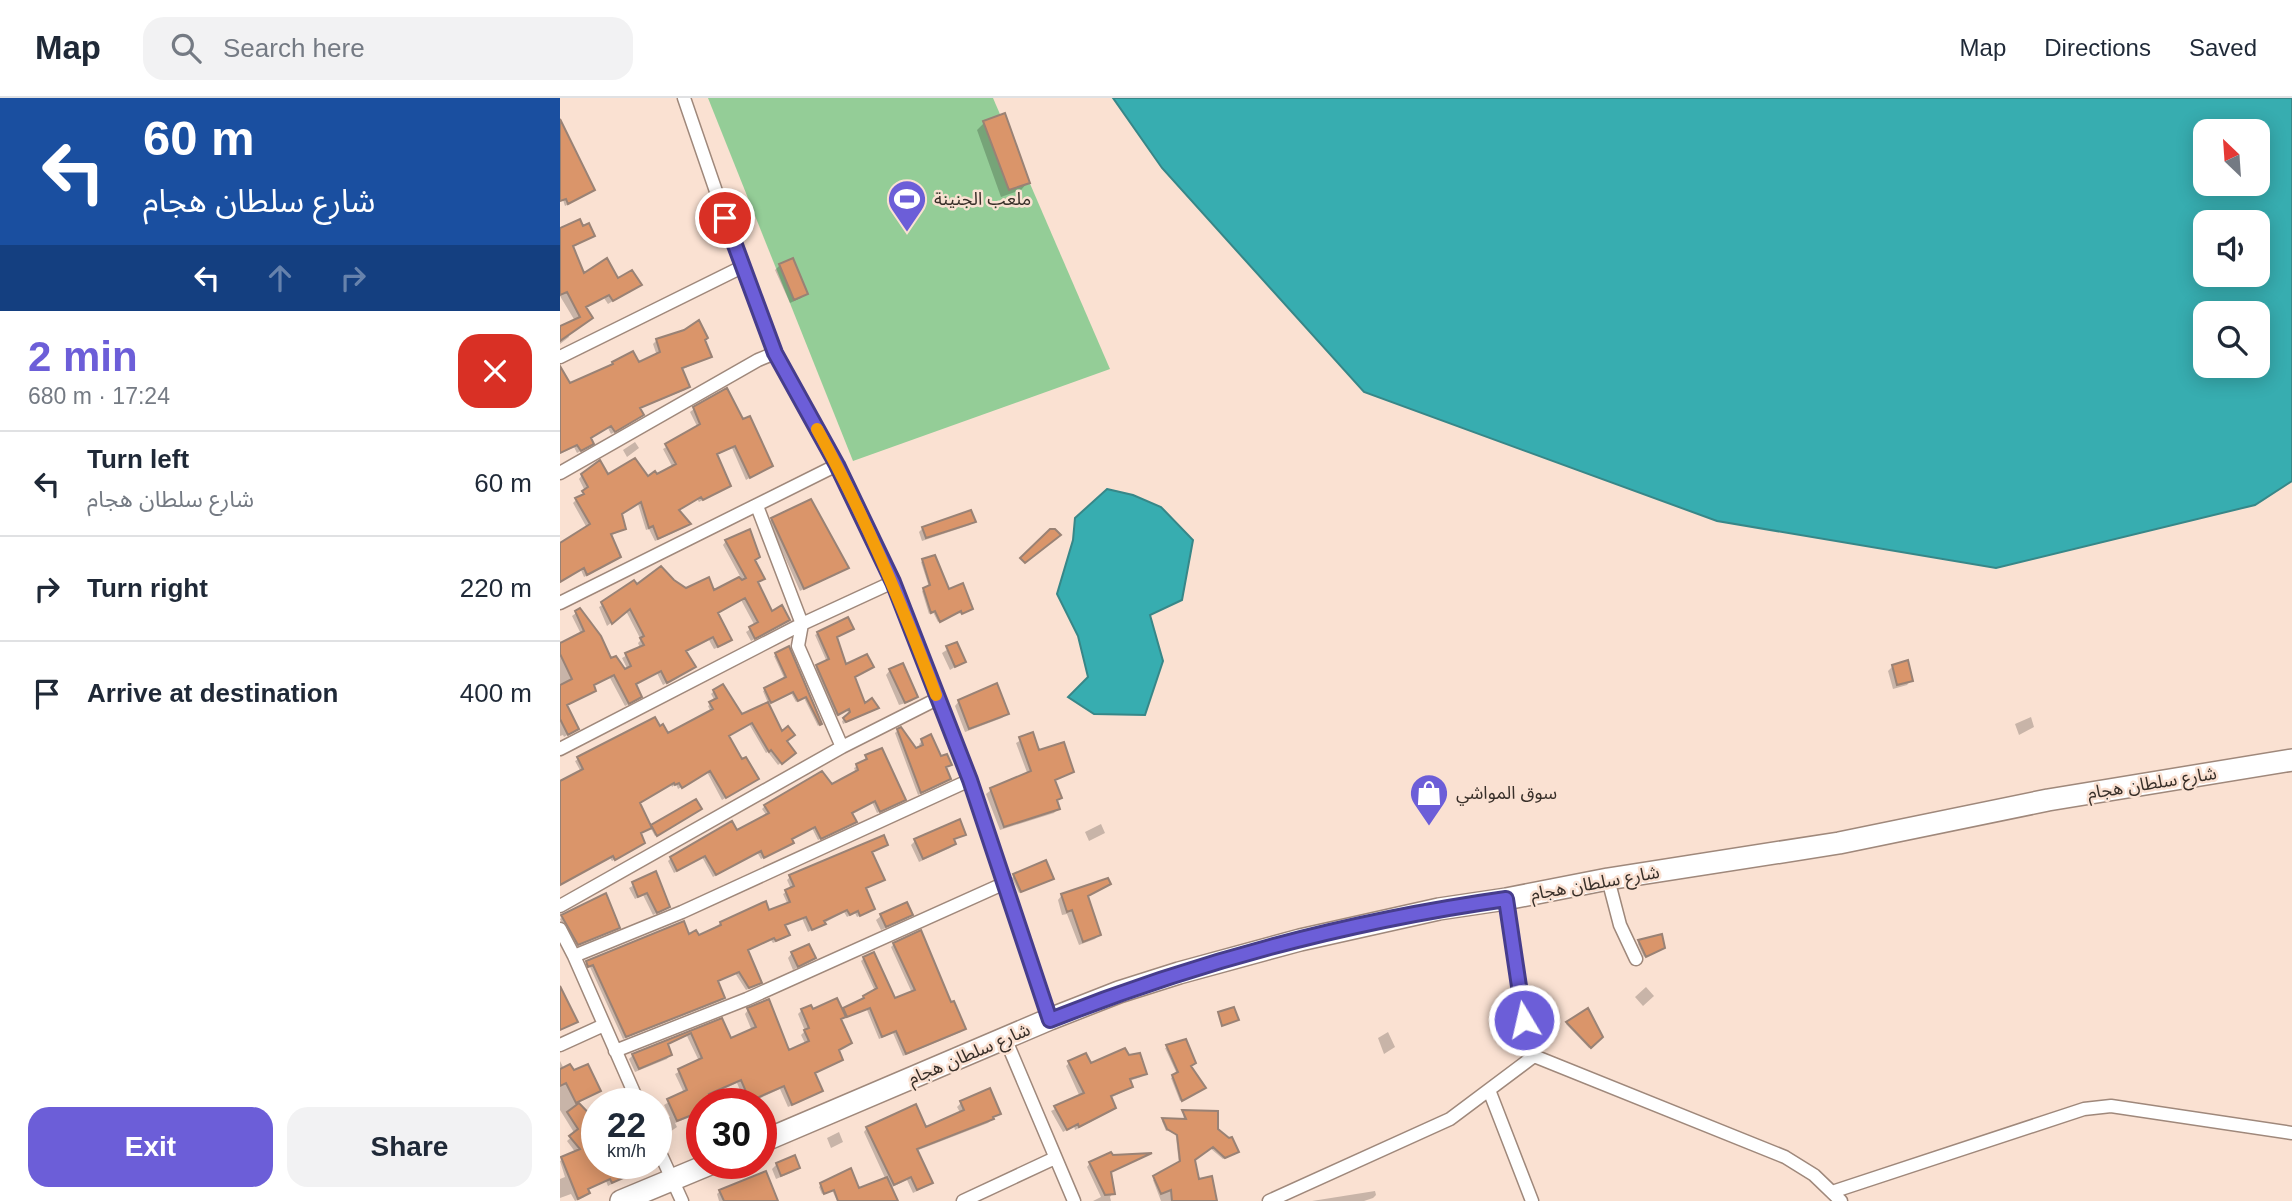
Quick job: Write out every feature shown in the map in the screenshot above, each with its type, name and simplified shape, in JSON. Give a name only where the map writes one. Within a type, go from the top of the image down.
[{"type":"highway","name":"شارع سلطان هجام","points":[[777,1135],[1119,992],[1300,940],[1439,909],[1839,843],[2048,800],[2292,760]]},
{"type":"highway","points":[[621,1201],[686,1174]]},
{"type":"street","points":[[684,98],[742,267],[775,353],[837,465],[893,582],[970,780],[1050,1020]]},
{"type":"street","points":[[560,357],[742,267]]},
{"type":"street","points":[[560,473],[758,360],[775,353]]},
{"type":"street","points":[[560,603],[837,465]]},
{"type":"street","points":[[757,506],[802,624],[798,646],[842,747]]},
{"type":"street","points":[[560,749],[802,624],[893,582]]},
{"type":"street","points":[[560,906],[842,747],[937,699]]},
{"type":"street","points":[[574,956],[682,912],[970,780]]},
{"type":"street","points":[[1608,879],[1620,925],[1636,959]]},
{"type":"street","points":[[615,1051],[747,999],[1005,883]]},
{"type":"street","points":[[1506,899],[1522,1009],[1534,1056]]},
{"type":"street","points":[[560,929],[632,1088]]},
{"type":"street","points":[[560,1045],[604,1025]]},
{"type":"street","points":[[1005,1038],[1074,1201]]},
{"type":"street","points":[[1269,1201],[1450,1119],[1534,1056]]},
{"type":"street","points":[[1534,1056],[1785,1157],[1814,1175],[1837,1196],[2084,1109],[2111,1105],[2292,1133]]},
{"type":"street","points":[[1489,1090],[1532,1201]]},
{"type":"street","points":[[963,1201],[1055,1158]]},
{"type":"street","points":[[672,1180],[682,1201]]},
{"type":"green space","name":"ملعب الجنينة","points":[[708,98],[993,98],[1110,369],[853,461]]},
{"type":"water","points":[[1113,98],[2292,98],[2292,481],[2255,505],[1996,568],[1717,521],[1364,392],[1162,168]]},
{"type":"water","points":[[1107,489],[1133,495],[1161,507],[1193,540],[1182,600],[1150,615],[1163,661],[1145,715],[1094,714],[1068,697],[1088,677],[1078,636],[1057,594],[1073,540],[1075,518]]},
{"type":"building","points":[[1005,113],[1030,183],[1009,190],[983,121]]},
{"type":"building","points":[[560,119],[595,190],[568,204],[566,199],[560,201]]},
{"type":"building","points":[[580,219],[583,226],[589,223],[595,236],[573,246],[584,273],[607,258],[618,278],[632,270],[642,285],[613,301],[609,295],[586,307],[593,318],[560,341],[560,326],[580,317],[567,292],[560,295],[560,228]]},
{"type":"building","points":[[793,258],[808,294],[794,300],[779,264]]},
{"type":"building","points":[[699,320],[708,338],[705,340],[712,357],[682,368],[690,387],[640,408],[644,415],[615,432],[611,426],[591,438],[594,444],[581,451],[577,445],[560,453],[560,366],[570,383],[613,364],[612,362],[633,351],[639,362],[660,352],[656,339],[684,330]]},
{"type":"building","points":[[727,388],[743,419],[750,416],[773,466],[750,478],[735,446],[717,454],[731,486],[703,500],[701,497],[679,510],[691,524],[658,539],[653,526],[649,528],[641,502],[622,514],[626,529],[611,534],[621,557],[587,575],[584,568],[560,582],[560,543],[590,524],[575,498],[584,494],[582,491],[588,487],[581,474],[600,460],[608,474],[635,458],[648,476],[676,464],[665,444],[700,424],[693,407]]},
{"type":"building","points":[[811,499],[849,568],[804,589],[771,518]]},
{"type":"building","points":[[971,510],[976,522],[926,538],[922,527]]},
{"type":"building","points":[[750,529],[760,557],[755,560],[765,579],[758,582],[772,611],[782,605],[790,620],[755,639],[749,627],[758,622],[745,598],[718,613],[732,640],[718,647],[713,637],[686,651],[696,667],[667,683],[661,671],[636,684],[642,697],[629,704],[614,675],[594,685],[596,691],[567,705],[579,729],[568,735],[560,719],[560,685],[572,679],[560,654],[560,643],[584,631],[575,611],[580,608],[601,636],[611,658],[616,656],[625,669],[631,666],[625,653],[644,645],[640,638],[644,636],[630,609],[612,624],[601,602],[634,580],[637,584],[661,566],[686,588],[709,577],[714,590],[739,577],[742,580],[746,578],[725,540]]},
{"type":"building","points":[[1050,529],[1055,529],[1061,535],[1025,563],[1020,558]]},
{"type":"building","points":[[935,555],[949,589],[963,583],[973,609],[962,614],[961,611],[940,622],[935,611],[931,613],[923,588],[930,585],[922,559]]},
{"type":"building","points":[[848,617],[854,629],[837,637],[846,664],[867,654],[874,667],[855,677],[865,703],[872,698],[879,708],[846,722],[843,718],[850,712],[849,709],[838,715],[816,665],[829,659],[817,632]]},
{"type":"building","points":[[957,642],[966,662],[955,667],[946,646]]},
{"type":"building","points":[[789,646],[822,724],[820,725],[806,697],[798,701],[793,692],[771,703],[764,688],[786,677],[775,653]]},
{"type":"building","points":[[1908,660],[1913,681],[1897,685],[1892,665]]},
{"type":"building","points":[[903,663],[918,697],[905,703],[889,669]]},
{"type":"building","points":[[997,683],[1009,714],[969,729],[958,700]]},
{"type":"building","points":[[723,684],[742,714],[768,702],[782,731],[788,726],[795,735],[787,741],[796,753],[782,764],[771,750],[769,752],[752,723],[729,736],[742,759],[746,757],[759,779],[726,798],[710,771],[682,788],[679,783],[674,783],[640,803],[652,828],[641,833],[645,843],[615,860],[613,856],[560,885],[560,781],[583,769],[577,757],[655,717],[668,733],[713,709],[709,702],[717,698],[713,690]]},
{"type":"building","points":[[901,727],[916,748],[923,745],[921,739],[931,734],[941,756],[947,754],[952,765],[946,767],[951,779],[921,793],[897,729]]},
{"type":"building","points":[[1033,732],[1039,750],[1064,742],[1074,772],[1055,780],[1062,798],[1057,800],[1060,809],[1004,827],[990,788],[1031,771],[1019,737]]},
{"type":"building","points":[[882,748],[906,800],[880,812],[875,801],[852,813],[857,822],[821,839],[815,827],[792,839],[794,843],[764,858],[761,851],[716,875],[705,856],[677,871],[670,857],[732,821],[737,830],[769,813],[764,805],[822,771],[832,784],[858,770],[856,764],[867,759],[865,755]]},
{"type":"building","points":[[696,799],[702,809],[657,836],[651,825]]},
{"type":"building","points":[[960,819],[966,835],[954,839],[956,844],[923,859],[914,839]]},
{"type":"building","points":[[884,835],[888,845],[872,852],[885,880],[866,888],[875,909],[860,916],[858,911],[850,915],[847,910],[812,930],[806,917],[785,925],[790,935],[776,941],[774,938],[748,950],[762,983],[749,988],[739,972],[718,981],[725,998],[626,1037],[593,965],[588,967],[586,961],[684,921],[689,934],[696,930],[699,935],[766,901],[769,910],[790,902],[785,890],[794,886],[789,875]]},
{"type":"building","points":[[1046,860],[1054,879],[1021,892],[1013,874]]},
{"type":"building","points":[[656,871],[670,907],[657,913],[647,893],[638,897],[632,882]]},
{"type":"building","points":[[1108,878],[1111,884],[1088,896],[1101,935],[1083,942],[1072,910],[1067,912],[1061,894]]},
{"type":"building","points":[[606,893],[620,928],[578,945],[561,915]]},
{"type":"building","points":[[907,902],[913,915],[886,927],[880,914]]},
{"type":"building","points":[[921,930],[951,1002],[954,1001],[966,1029],[906,1054],[896,1031],[882,1037],[870,1008],[847,1017],[843,1008],[877,988],[863,957],[874,952],[895,998],[915,990],[893,943]]},
{"type":"building","points":[[1662,934],[1665,948],[1646,957],[1638,940]]},
{"type":"building","points":[[809,944],[816,958],[798,967],[791,952]]},
{"type":"building","points":[[560,986],[578,1022],[560,1030]]},
{"type":"building","points":[[837,998],[846,1017],[841,1019],[852,1043],[839,1050],[843,1060],[815,1073],[823,1091],[792,1105],[784,1086],[777,1089],[744,1088],[741,1080],[723,1088],[686,1088],[678,1069],[702,1058],[691,1033],[668,1044],[672,1055],[639,1069],[632,1054],[722,1018],[731,1038],[756,1027],[747,1008],[769,999],[789,1050],[809,1041],[804,1030],[809,1028],[801,1009],[811,1005],[813,1009]]},
{"type":"building","points":[[1234,1007],[1239,1020],[1222,1026],[1218,1012]]},
{"type":"building","points":[[1588,1008],[1603,1037],[1591,1048],[1566,1022]]},
{"type":"building","points":[[1186,1039],[1196,1063],[1191,1066],[1206,1088],[1182,1101],[1172,1075],[1178,1072],[1166,1045]]},
{"type":"building","points":[[1125,1048],[1129,1055],[1140,1053],[1147,1074],[1130,1079],[1133,1087],[1111,1096],[1116,1108],[1079,1127],[1078,1124],[1067,1130],[1054,1106],[1084,1093],[1068,1061],[1086,1053],[1091,1063]]},
{"type":"building","points":[[570,1064],[574,1070],[588,1064],[600,1088],[581,1088],[581,1101],[576,1103],[566,1083],[560,1086],[560,1069]]},
{"type":"building","points":[[990,1088],[1001,1114],[917,1149],[933,1183],[917,1190],[911,1177],[894,1185],[866,1127],[916,1104],[926,1127],[964,1110],[960,1101]]},
{"type":"building","points":[[686,1090],[686,1117],[677,1121],[672,1110],[672,1097]]},
{"type":"building","points":[[579,1103],[581,1105],[581,1179],[610,1179],[588,1189],[590,1193],[578,1199],[561,1157],[580,1149],[569,1136],[578,1129],[567,1112]]},
{"type":"building","points":[[1182,1110],[1218,1111],[1218,1129],[1229,1138],[1232,1137],[1239,1152],[1225,1158],[1213,1147],[1195,1160],[1199,1179],[1212,1176],[1217,1201],[1172,1201],[1171,1190],[1161,1194],[1153,1176],[1180,1161],[1177,1135],[1167,1129],[1162,1118],[1186,1119]]},
{"type":"building","points":[[1111,1152],[1113,1155],[1152,1153],[1111,1172],[1115,1194],[1105,1195],[1089,1162]]},
{"type":"building","points":[[795,1155],[800,1168],[781,1176],[777,1163]]},
{"type":"building","points":[[851,1168],[859,1188],[887,1177],[898,1201],[838,1201],[834,1190],[824,1194],[820,1183]]},
{"type":"building","points":[[746,1179],[769,1179],[778,1201],[724,1201],[719,1190]]},
{"type":"slow traffic","points":[[817,429],[893,582],[936,695]]},
{"type":"place","name":"ملعب الجنينة","points":[[907,233]]},
{"type":"place","name":"سوق المواشي","points":[[1429,827]]},
{"type":"route","points":[[725,218],[775,353],[837,465],[893,582],[970,780],[1050,1020],[1119,992],[1300,940],[1439,909],[1506,899],[1524,1020]]}]
